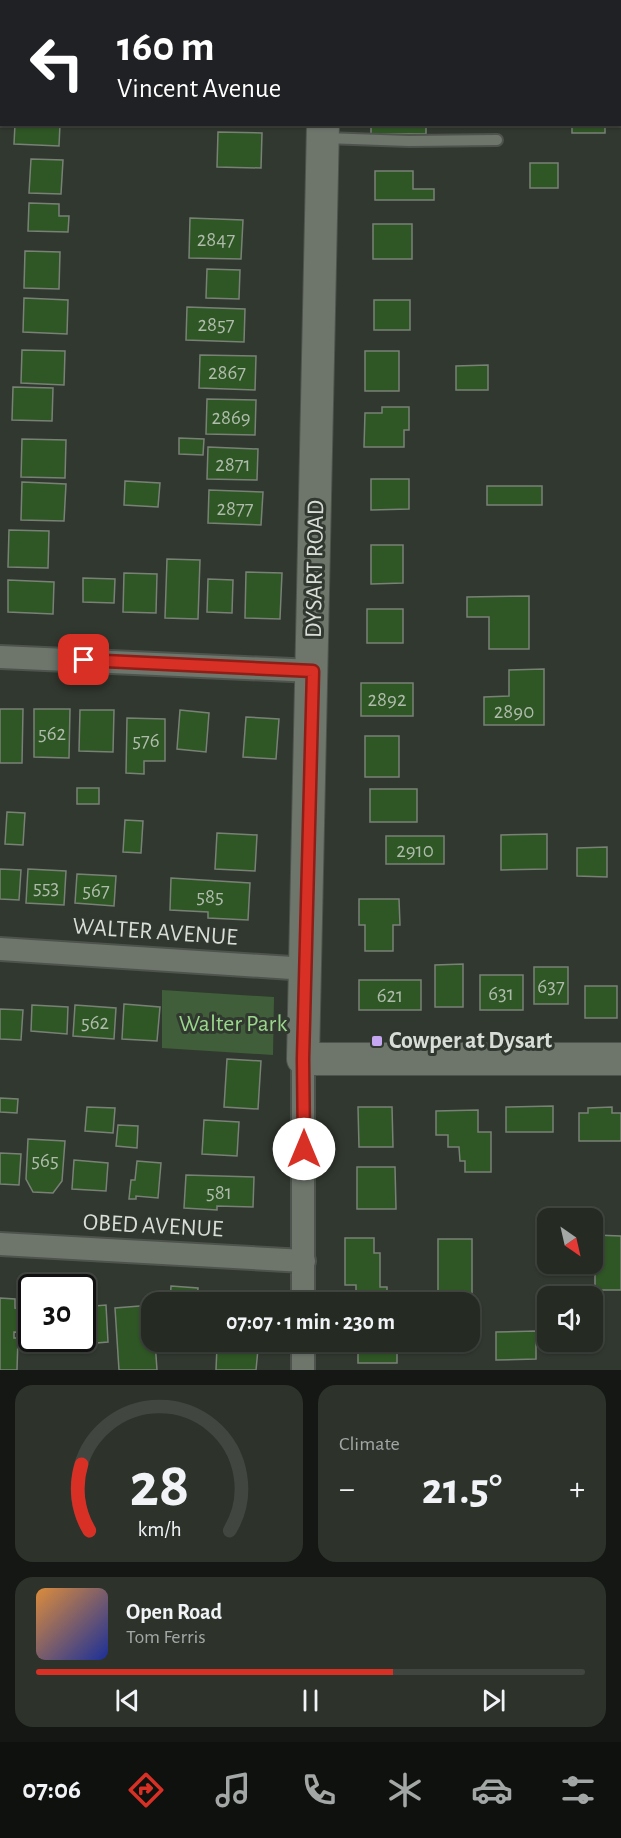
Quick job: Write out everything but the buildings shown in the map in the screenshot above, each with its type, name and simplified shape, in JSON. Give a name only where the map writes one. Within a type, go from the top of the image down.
[{"type":"street","name":"DYSART ROAD","points":[[303,1292],[303,1059],[307,969],[322,131]]},
{"type":"street","points":[[0,657],[313,671]]},
{"type":"street","name":"WALTER AVENUE","points":[[0,949],[307,969]]},
{"type":"street","points":[[303,1059],[621,1059]]},
{"type":"street","name":"OBED AVENUE","points":[[0,1244],[304,1261]]},
{"type":"street","points":[[303,1352],[303,1370]]},
{"type":"lane","points":[[322,131],[409,141],[497,140]]},
{"type":"green space","name":"Walter Park","points":[[162,990],[274,997],[273,1055],[162,1048]]},
{"type":"place","name":"Cowper at Dysart","points":[[377,1041]]},
{"type":"route","points":[[84,660],[313,671],[303,1059],[304,1149]]}]
